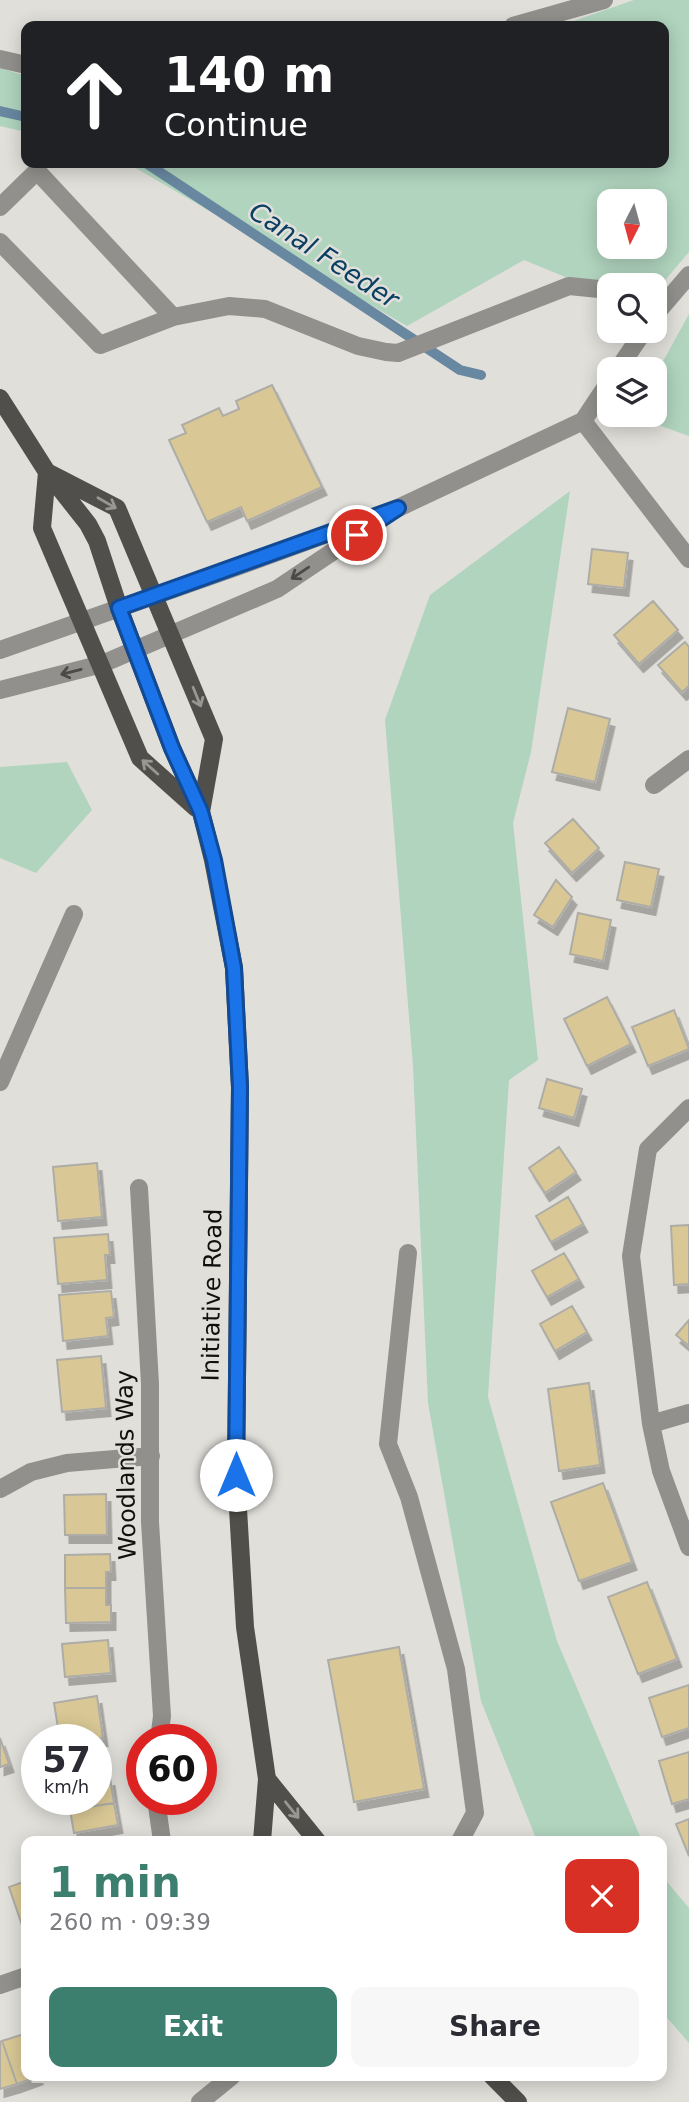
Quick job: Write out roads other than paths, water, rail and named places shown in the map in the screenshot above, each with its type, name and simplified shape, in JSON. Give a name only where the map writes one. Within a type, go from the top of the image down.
[{"type":"main road","points":[[0,398],[47,472],[88,524],[97,541],[119,608],[172,748],[201,812]]},
{"type":"main road","points":[[47,472],[42,528],[140,758],[201,812]]},
{"type":"main road","name":"Initiative Road","points":[[47,472],[117,508],[214,739],[201,812],[214,860],[234,968],[240,1087],[236,1475],[245,1627],[267,1779],[262,1836]]},
{"type":"main road","points":[[267,1779],[313,1836]]},
{"type":"main road","points":[[497,2081],[518,2102]]},
{"type":"street","points":[[530,21],[604,0]]},
{"type":"street","points":[[0,59],[21,64]]},
{"type":"street","points":[[0,207],[37,171],[173,317]]},
{"type":"street","points":[[0,242],[100,345],[173,317],[229,306],[265,309],[358,346],[398,353],[569,286],[597,289]]},
{"type":"street","points":[[667,301],[689,275]]},
{"type":"street","points":[[0,650],[398,508],[583,421],[597,400]]},
{"type":"street","points":[[583,421],[689,559]]},
{"type":"street","points":[[0,690],[102,664],[277,589],[398,508]]},
{"type":"street","points":[[654,785],[689,759]]},
{"type":"street","points":[[0,1082],[74,914]]},
{"type":"street","points":[[689,1108],[648,1149],[631,1256],[651,1424],[661,1471],[689,1547]]},
{"type":"street","name":"Woodlands Way","points":[[139,1188],[150,1384],[151,1536],[161,1724]]},
{"type":"street","points":[[408,1253],[388,1444],[409,1497],[456,1669],[475,1813],[463,1836]]},
{"type":"street","points":[[651,1424],[689,1413]]},
{"type":"street","points":[[0,1489],[31,1472],[67,1463],[150,1456]]},
{"type":"street","points":[[158,1815],[161,1836]]},
{"type":"street","points":[[0,1985],[21,1978]]},
{"type":"street","points":[[200,2102],[226,2081]]},
{"type":"waterway","name":"Canal Feeder","points":[[0,111],[21,116]]},
{"type":"waterway","name":"Canal Feeder","points":[[154,168],[460,370],[481,375]]}]
